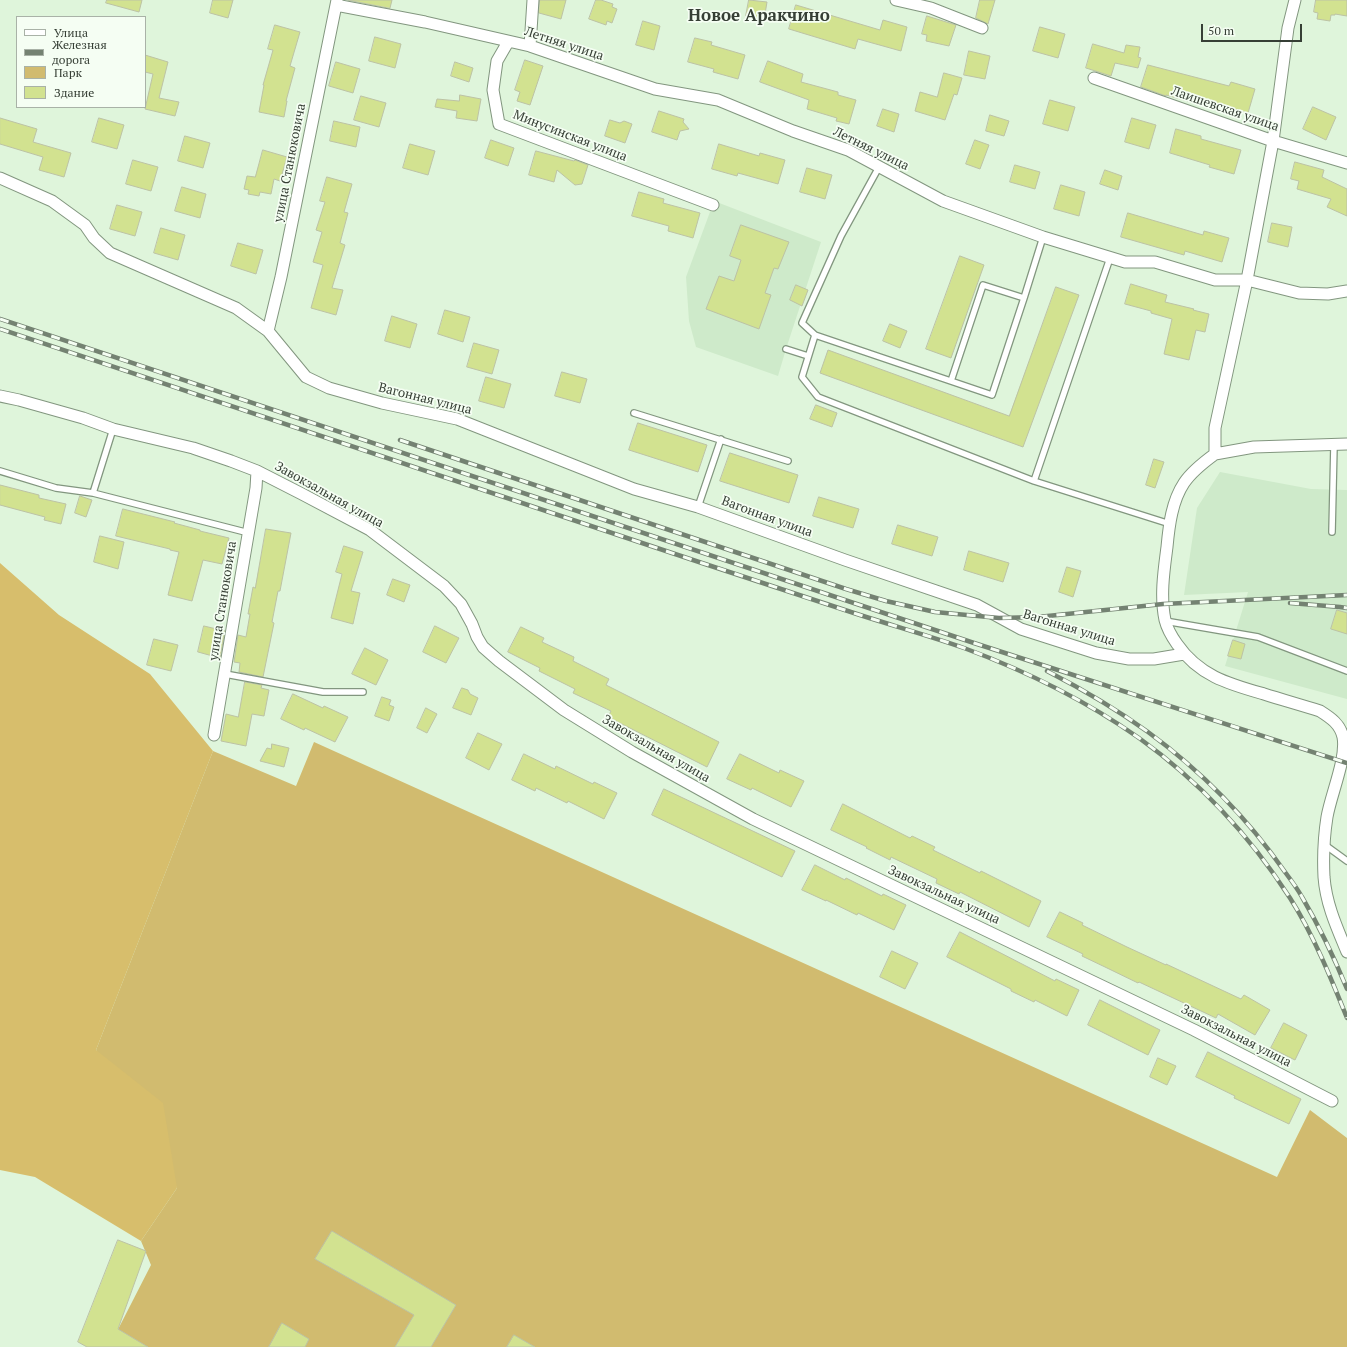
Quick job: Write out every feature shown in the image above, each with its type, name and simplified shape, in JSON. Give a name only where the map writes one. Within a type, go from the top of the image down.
[{"type":"street","points":[[530,46],[533,0]]},
{"type":"street","points":[[896,0],[930,8],[982,28]]},
{"type":"street","points":[[1215,454],[1215,428],[1247,280],[1273,141],[1288,28],[1294,0]]},
{"type":"street","name":"Летняя улица","points":[[336,3],[530,46],[655,89],[718,100],[793,131],[848,150],[941,200],[1043,237],[1124,262],[1155,262],[1215,280],[1247,280],[1299,293],[1328,294],[1347,291]]},
{"type":"street","name":"улица Станюковича","points":[[268,331],[281,277],[336,3]]},
{"type":"street","name":"Минусинская улица","points":[[508,42],[497,60],[492,90],[499,124],[713,205]]},
{"type":"street","name":"Лаишевская улица","points":[[1094,78],[1273,141],[1347,163]]},
{"type":"street","name":"Вагонная улица","points":[[0,178],[52,202],[85,225],[94,238],[110,253],[236,308],[268,331],[306,377],[329,388],[382,403],[457,419],[634,489],[698,507],[845,560],[977,605],[1021,629],[1096,653],[1129,659],[1154,659],[1184,654]]},
{"type":"street","name":"Завокзальная улица","points":[[0,396],[84,418],[113,429],[194,448],[257,472],[302,494],[370,530],[444,586],[461,604],[483,647],[564,710],[632,752],[753,819],[1194,1030],[1332,1101]]},
{"type":"street","points":[[1347,444],[1254,447],[1215,454],[1198,467],[1184,482],[1176,501],[1170,524],[1163,575],[1163,604],[1165,621],[1171,635],[1184,654],[1204,671],[1227,683],[1320,711],[1332,718],[1340,728],[1344,738],[1344,753],[1327,817],[1324,845],[1324,878],[1334,922],[1347,952]]},
{"type":"street","name":"улица Станюковича","points":[[214,735],[249,533],[257,472]]},
{"type":"lane","points":[[879,167],[842,236],[802,323],[815,335],[992,395],[1043,237]]},
{"type":"lane","points":[[1034,481],[1110,258]]},
{"type":"lane","points":[[951,381],[984,284],[1024,298]]},
{"type":"lane","points":[[815,335],[802,378],[818,397],[1034,481],[1170,524]]},
{"type":"lane","points":[[786,349],[808,356]]},
{"type":"lane","points":[[634,413],[788,460]]},
{"type":"lane","points":[[93,493],[113,429]]},
{"type":"lane","points":[[698,507],[721,439]]},
{"type":"lane","points":[[1332,532],[1334,445]]},
{"type":"lane","points":[[0,471],[56,488],[93,493],[249,533]]},
{"type":"lane","points":[[1165,621],[1258,636],[1347,671]]},
{"type":"lane","points":[[225,674],[323,692],[363,692]]},
{"type":"lane","points":[[1324,845],[1347,861]]},
{"type":"shaded area","points":[[714,201],[821,242],[778,376],[696,347],[689,321],[686,277]]},
{"type":"shaded area","points":[[1220,472],[1311,489],[1347,490],[1347,699],[1225,666],[1248,592],[1184,595],[1197,508]]},
{"type":"shaded area","points":[[0,563],[59,615],[150,674],[213,751],[96,1050],[163,1103],[177,1188],[141,1241],[35,1177],[0,1170]]},
{"type":"green space","points":[[314,742],[1277,1177],[1310,1110],[1347,1138],[1347,1347],[109,1347],[151,1265],[141,1241],[177,1188],[96,1050],[213,751],[296,786]]},
{"type":"building","points":[[107,0],[142,0],[139,12],[106,3]]},
{"type":"building","points":[[213,0],[233,0],[228,18],[210,13]]},
{"type":"building","points":[[348,0],[392,0],[390,8]]},
{"type":"building","points":[[540,0],[566,0],[561,19],[539,13]]},
{"type":"building","points":[[596,0],[613,4],[612,7],[617,9],[612,23],[607,21],[606,25],[589,19]]},
{"type":"building","points":[[749,0],[767,2],[764,20],[746,16]]},
{"type":"building","points":[[980,0],[995,0],[988,24],[976,18]]},
{"type":"building","points":[[1316,0],[1347,0],[1347,16],[1335,14],[1331,15],[1330,21],[1317,19],[1318,13],[1314,12]]},
{"type":"building","points":[[796,5],[880,30],[883,20],[907,27],[901,51],[858,39],[855,49],[789,29]]},
{"type":"building","points":[[927,16],[956,25],[949,46],[926,41],[927,35],[922,34]]},
{"type":"building","points":[[643,21],[660,26],[654,50],[636,45]]},
{"type":"building","points":[[275,25],[300,32],[290,66],[295,68],[286,101],[284,117],[259,112],[263,85],[273,50],[268,49]]},
{"type":"building","points":[[1040,27],[1065,34],[1058,58],[1033,51]]},
{"type":"building","points":[[375,37],[401,44],[395,68],[369,61]]},
{"type":"building","points":[[695,38],[712,42],[711,45],[745,55],[738,79],[713,72],[714,69],[688,62]]},
{"type":"building","points":[[1093,44],[1124,53],[1126,45],[1140,47],[1138,57],[1141,58],[1138,68],[1115,63],[1111,76],[1086,68]]},
{"type":"building","points":[[969,51],[990,56],[985,79],[964,75]]},
{"type":"building","points":[[146,55],[168,62],[159,98],[179,102],[175,116],[145,109],[153,74],[146,72]]},
{"type":"building","points":[[525,60],[543,66],[530,105],[517,101],[520,92],[515,90]]},
{"type":"building","points":[[768,61],[803,74],[801,82],[838,92],[838,95],[856,100],[849,124],[836,121],[837,118],[807,109],[809,100],[760,82]]},
{"type":"building","points":[[336,62],[360,69],[353,93],[329,86]]},
{"type":"building","points":[[455,62],[473,68],[469,82],[451,76]]},
{"type":"building","points":[[1148,65],[1229,86],[1231,82],[1255,89],[1248,113],[1206,101],[1205,106],[1166,96],[1141,87]]},
{"type":"building","points":[[944,73],[962,78],[957,95],[954,94],[945,120],[915,111],[920,92],[937,97]]},
{"type":"building","points":[[460,95],[481,99],[477,121],[456,118],[457,111],[435,107],[437,99],[459,101]]},
{"type":"building","points":[[361,96],[386,103],[379,127],[354,120]]},
{"type":"building","points":[[1050,100],[1075,107],[1068,131],[1043,124]]},
{"type":"building","points":[[1313,107],[1336,117],[1326,140],[1303,129]]},
{"type":"building","points":[[883,109],[899,114],[894,132],[877,126]]},
{"type":"building","points":[[659,111],[684,119],[683,122],[689,129],[680,131],[677,140],[652,132]]},
{"type":"building","points":[[990,115],[1009,121],[1004,136],[986,131]]},
{"type":"building","points":[[0,118],[37,129],[33,142],[71,153],[64,177],[39,170],[43,157],[0,144]]},
{"type":"building","points":[[99,118],[124,125],[117,149],[92,142]]},
{"type":"building","points":[[1132,118],[1156,125],[1149,149],[1125,142]]},
{"type":"building","points":[[610,120],[620,123],[624,121],[632,124],[625,143],[605,136]]},
{"type":"building","points":[[334,121],[360,127],[356,147],[330,141]]},
{"type":"building","points":[[1176,129],[1201,136],[1201,139],[1241,150],[1234,174],[1170,153]]},
{"type":"building","points":[[185,136],[210,143],[203,168],[178,161]]},
{"type":"building","points":[[491,140],[514,148],[508,166],[485,158]]},
{"type":"building","points":[[975,140],[989,145],[980,169],[966,164]]},
{"type":"building","points":[[410,144],[435,151],[428,175],[403,168]]},
{"type":"building","points":[[719,144],[759,156],[760,153],[785,160],[778,184],[738,173],[737,176],[712,169]]},
{"type":"building","points":[[263,150],[287,157],[280,181],[274,179],[271,194],[260,192],[259,196],[248,194],[249,190],[244,189],[247,176],[255,177]]},
{"type":"building","points":[[536,151],[575,160],[588,165],[582,184],[575,185],[557,170],[554,182],[529,175]]},
{"type":"building","points":[[133,160],[158,167],[151,191],[126,184]]},
{"type":"building","points":[[1295,162],[1324,170],[1322,177],[1347,189],[1347,216],[1327,207],[1331,199],[1297,189],[1299,181],[1291,179]]},
{"type":"building","points":[[1015,165],[1040,172],[1035,189],[1010,182]]},
{"type":"building","points":[[807,168],[832,175],[825,199],[800,192]]},
{"type":"building","points":[[1105,170],[1122,176],[1118,190],[1100,184]]},
{"type":"building","points":[[327,177],[352,184],[344,212],[348,213],[340,243],[345,245],[332,288],[343,290],[336,315],[311,308],[323,265],[313,262],[322,232],[316,230],[325,202],[320,201]]},
{"type":"building","points":[[1061,185],[1085,192],[1079,216],[1054,209]]},
{"type":"building","points":[[182,187],[206,194],[200,218],[175,211]]},
{"type":"building","points":[[639,192],[664,199],[663,203],[700,213],[693,238],[668,231],[669,226],[632,216]]},
{"type":"building","points":[[117,205],[142,212],[135,236],[110,229]]},
{"type":"building","points":[[1128,213],[1203,235],[1204,231],[1229,238],[1222,262],[1185,251],[1184,255],[1121,237]]},
{"type":"building","points":[[1272,223],[1292,227],[1288,247],[1268,242]]},
{"type":"building","points":[[741,225],[789,242],[778,269],[774,268],[765,293],[771,295],[759,329],[706,309],[719,276],[734,281],[741,260],[730,256]]},
{"type":"building","points":[[161,228],[185,235],[178,260],[154,253]]},
{"type":"building","points":[[238,243],[263,250],[256,274],[231,266]]},
{"type":"building","points":[[960,256],[984,265],[951,358],[926,349]]},
{"type":"building","points":[[1131,284],[1167,295],[1165,302],[1209,314],[1205,332],[1196,330],[1189,360],[1164,354],[1172,319],[1151,313],[1151,311],[1125,304]]},
{"type":"building","points":[[796,285],[808,290],[802,306],[790,300]]},
{"type":"building","points":[[1056,287],[1079,295],[1023,447],[820,373],[828,350],[1009,416]]},
{"type":"building","points":[[445,310],[470,317],[463,342],[438,334]]},
{"type":"building","points":[[392,316],[417,324],[410,348],[385,341]]},
{"type":"building","points":[[890,324],[907,331],[900,348],[883,341]]},
{"type":"building","points":[[474,343],[499,350],[492,374],[467,367]]},
{"type":"building","points":[[562,372],[587,379],[580,403],[555,396]]},
{"type":"building","points":[[486,377],[511,384],[504,408],[479,401]]},
{"type":"building","points":[[816,405],[837,413],[832,427],[810,419]]},
{"type":"building","points":[[638,423],[707,445],[698,472],[629,450]]},
{"type":"building","points":[[730,453],[798,475],[789,503],[720,481]]},
{"type":"building","points":[[1154,459],[1164,462],[1155,488],[1146,485]]},
{"type":"building","points":[[0,485],[39,495],[39,498],[66,504],[61,524],[44,520],[45,517],[0,505]]},
{"type":"building","points":[[80,496],[92,500],[86,517],[75,513]]},
{"type":"building","points":[[819,497],[859,509],[853,528],[813,516]]},
{"type":"building","points":[[123,509],[229,538],[222,564],[203,560],[192,601],[168,595],[179,552],[116,536]]},
{"type":"building","points":[[898,525],[938,537],[932,556],[892,544]]},
{"type":"building","points":[[266,529],[291,533],[280,591],[278,591],[272,622],[274,623],[263,677],[239,672],[240,663],[234,662],[238,635],[246,637],[250,614],[248,614],[253,587],[255,588]]},
{"type":"building","points":[[100,536],[124,542],[118,569],[94,562]]},
{"type":"building","points":[[344,546],[363,552],[351,591],[360,593],[353,624],[331,618],[342,574],[336,572]]},
{"type":"building","points":[[969,551],[1009,563],[1003,582],[964,570]]},
{"type":"building","points":[[1067,567],[1081,571],[1073,597],[1059,592]]},
{"type":"building","points":[[393,579],[410,585],[404,602],[387,595]]},
{"type":"building","points":[[1337,610],[1347,613],[1347,634],[1331,629]]},
{"type":"building","points":[[204,626],[225,631],[220,658],[198,652]]},
{"type":"building","points":[[435,626],[459,638],[446,663],[423,652]]},
{"type":"building","points":[[521,627],[544,638],[542,642],[574,657],[573,661],[609,679],[606,685],[719,742],[707,767],[608,717],[611,711],[573,693],[575,689],[539,671],[540,668],[508,652]]},
{"type":"building","points":[[154,639],[178,645],[171,671],[147,665]]},
{"type":"building","points":[[1233,640],[1245,644],[1241,659],[1228,656]]},
{"type":"building","points":[[365,648],[388,660],[376,685],[352,674]]},
{"type":"building","points":[[245,682],[262,685],[261,688],[269,690],[264,716],[252,714],[246,746],[221,741],[226,714],[238,717]]},
{"type":"building","points":[[462,688],[468,690],[470,694],[478,698],[471,715],[453,708]]},
{"type":"building","points":[[293,694],[323,708],[324,706],[348,717],[335,742],[281,719]]},
{"type":"building","points":[[382,697],[391,700],[389,705],[394,707],[389,721],[375,716]]},
{"type":"building","points":[[426,708],[437,714],[427,733],[417,728]]},
{"type":"building","points":[[478,733],[502,744],[489,770],[466,758]]},
{"type":"building","points":[[272,744],[289,748],[284,767],[260,761],[267,748],[271,749]]},
{"type":"building","points":[[524,754],[555,769],[556,766],[593,784],[594,782],[617,793],[604,819],[568,801],[567,803],[536,788],[535,791],[512,780]]},
{"type":"building","points":[[740,754],[779,773],[780,770],[804,781],[791,807],[752,788],[751,790],[727,779]]},
{"type":"building","points":[[664,789],[795,851],[782,877],[652,815]]},
{"type":"building","points":[[843,804],[910,838],[912,836],[935,847],[933,850],[980,873],[981,871],[1041,901],[1029,927],[960,892],[959,894],[936,883],[937,879],[891,857],[890,860],[831,830]]},
{"type":"building","points":[[815,865],[845,880],[846,878],[882,896],[883,894],[906,905],[894,930],[858,913],[857,915],[802,890]]},
{"type":"building","points":[[1060,912],[1083,923],[1082,925],[1127,947],[1241,999],[1244,995],[1270,1010],[1255,1035],[1218,1014],[1216,1018],[1139,982],[1138,983],[1047,937]]},
{"type":"building","points":[[960,932],[1055,981],[1056,979],[1079,990],[1067,1016],[1035,1000],[1034,1002],[1011,991],[1011,989],[947,957]]},
{"type":"building","points":[[892,951],[918,963],[905,989],[880,977]]},
{"type":"building","points":[[1100,1000],[1160,1030],[1148,1055],[1088,1025]]},
{"type":"building","points":[[1284,1023],[1307,1035],[1295,1060],[1271,1048]]},
{"type":"building","points":[[1208,1052],[1301,1099],[1289,1124],[1234,1098],[1235,1096],[1196,1077]]},
{"type":"building","points":[[1158,1058],[1176,1066],[1167,1085],[1150,1077]]},
{"type":"building","points":[[332,1231],[456,1305],[431,1347],[395,1347],[414,1315],[315,1259]]},
{"type":"building","points":[[118,1240],[146,1251],[118,1329],[148,1347],[87,1347],[78,1342]]},
{"type":"building","points":[[282,1323],[309,1339],[305,1347],[269,1347]]},
{"type":"building","points":[[514,1335],[535,1347],[507,1347]]},
{"type":"railway","points":[[0,319],[974,643],[1347,763]]},
{"type":"railway","points":[[0,329],[702,563],[964,648],[1010,666],[1054,687],[1119,724],[1161,755],[1203,791],[1240,831],[1258,853],[1290,898],[1321,956],[1347,1018]]},
{"type":"railway","points":[[400,440],[846,589],[886,601],[935,612],[999,618],[1038,617],[1163,604],[1347,595]]},
{"type":"railway","points":[[1290,603],[1347,608]]},
{"type":"railway","points":[[1047,671],[1124,715],[1148,732],[1186,762],[1239,814],[1271,852],[1298,890],[1326,942],[1347,989]]},
{"type":"district","name":"Новое Аракчино","points":[[759,16]]}]
